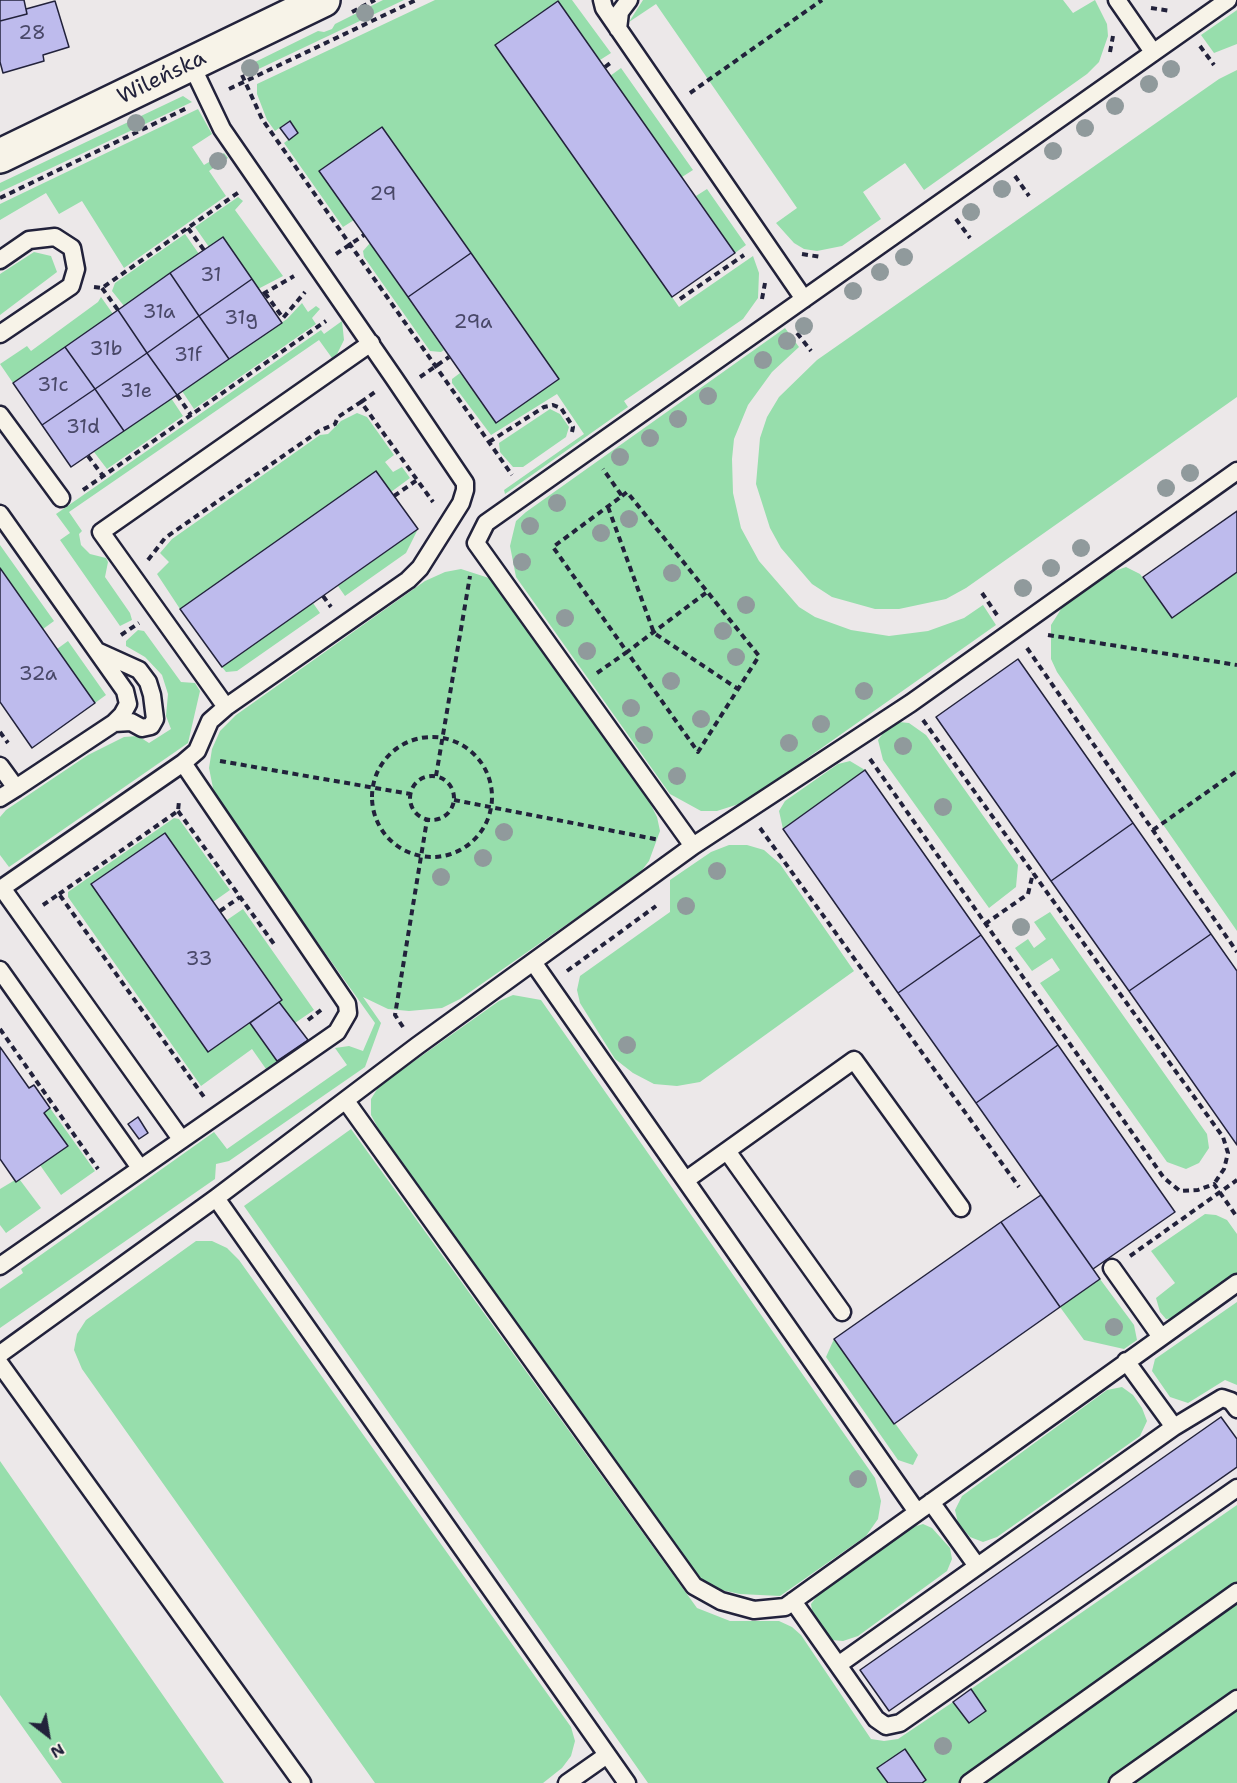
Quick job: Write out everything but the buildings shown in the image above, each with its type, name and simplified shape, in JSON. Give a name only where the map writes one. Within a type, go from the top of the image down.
[{"type":"street","name":"Wileńska","points":[[0,156],[323,0]]},
{"type":"lane","points":[[602,0],[604,8],[804,299]]},
{"type":"lane","points":[[618,28],[620,12],[629,0]]},
{"type":"lane","points":[[1117,0],[1153,52]]},
{"type":"lane","points":[[693,846],[476,543],[486,523],[590,452],[1228,0]]},
{"type":"lane","points":[[181,1139],[1,887],[183,763],[196,751],[210,721],[226,707],[408,580],[420,568],[464,497],[465,483],[222,129],[191,64]]},
{"type":"lane","points":[[0,260],[29,240],[55,237],[72,248],[76,269],[71,286],[0,334]]},
{"type":"lane","points":[[226,707],[101,532],[371,343]]},
{"type":"lane","points":[[0,415],[61,498]]},
{"type":"lane","points":[[0,1353],[216,1198],[417,1046],[693,846],[911,703],[1237,471]]},
{"type":"lane","points":[[0,514],[125,691],[128,704],[122,716],[114,723],[0,798]]},
{"type":"lane","points":[[98,651],[139,670],[148,682],[152,695],[155,719],[151,726],[142,728],[131,722],[114,723]]},
{"type":"lane","points":[[0,1266],[338,1032],[348,1013],[347,1004],[183,763]]},
{"type":"lane","points":[[0,766],[16,788]]},
{"type":"lane","points":[[533,962],[917,1512]]},
{"type":"lane","points":[[0,970],[140,1168]]},
{"type":"lane","points":[[686,1180],[854,1060],[961,1208]]},
{"type":"lane","points":[[346,1101],[694,1586],[721,1601],[753,1610],[785,1607],[1237,1283]]},
{"type":"lane","points":[[727,1151],[842,1312]]},
{"type":"lane","points":[[216,1198],[627,1783]]},
{"type":"lane","points":[[1112,1268],[1161,1337]]},
{"type":"lane","points":[[1126,1361],[1174,1427]]},
{"type":"lane","points":[[0,1364],[302,1783]]},
{"type":"lane","points":[[838,1665],[1174,1427],[1222,1398],[1231,1401],[1237,1409]]},
{"type":"lane","points":[[793,1601],[876,1719],[886,1726],[900,1723],[1237,1488]]},
{"type":"lane","points":[[931,1502],[977,1566]]},
{"type":"lane","points":[[969,1783],[1237,1592]]},
{"type":"lane","points":[[1118,1783],[1237,1699]]},
{"type":"lane","points":[[567,1783],[607,1755]]},
{"type":"path","points":[[671,106],[822,0]]},
{"type":"path","points":[[1146,6],[1174,11]]},
{"type":"path","points":[[239,66],[262,119],[349,245],[513,477],[522,471]]},
{"type":"path","points":[[71,286],[102,288],[257,180]]},
{"type":"path","points":[[188,228],[204,250]]},
{"type":"path","points":[[319,269],[264,293],[283,318],[319,269],[364,235]]},
{"type":"path","points":[[102,288],[118,310]]},
{"type":"path","points":[[78,494],[346,307]]},
{"type":"path","points":[[402,389],[449,357]]},
{"type":"path","points":[[177,395],[191,415]]},
{"type":"path","points":[[144,566],[165,538],[319,430],[335,424],[338,417],[361,402],[448,523]]},
{"type":"path","points":[[489,442],[544,407],[553,405],[561,408],[573,427],[569,440]]},
{"type":"path","points":[[590,452],[622,496]]},
{"type":"path","points":[[88,456],[103,476]]},
{"type":"path","points":[[394,496],[417,480]]},
{"type":"path","points":[[627,492],[759,656],[698,752],[553,547],[622,496],[627,492]]},
{"type":"path","points":[[608,507],[654,633],[738,689]]},
{"type":"path","points":[[436,776],[476,543]]},
{"type":"path","points":[[578,686],[654,633],[707,592]]},
{"type":"path","points":[[323,596],[333,610]]},
{"type":"path","points":[[1014,630],[1237,665]]},
{"type":"path","points":[[1014,630],[1237,952]]},
{"type":"path","points":[[856,739],[1164,1178],[1180,1191],[1198,1190],[1214,1184],[1224,1169],[1228,1153],[1222,1137],[911,703]]},
{"type":"path","points":[[0,732],[13,750]]},
{"type":"path","points":[[426,737],[442,738],[457,742],[482,762],[493,791],[492,807],[488,822],[467,847],[453,855],[421,857],[393,844],[383,832],[374,811],[373,788],[377,772],[397,748],[426,737]]},
{"type":"path","points":[[220,760],[410,794]]},
{"type":"path","points":[[183,763],[178,811],[281,953]]},
{"type":"path","points":[[1153,830],[1237,771]]},
{"type":"path","points":[[436,776],[448,782],[454,800],[448,814],[442,818],[427,820],[411,807],[410,794],[412,787],[423,778],[436,776]]},
{"type":"path","points":[[454,800],[693,846]]},
{"type":"path","points":[[24,918],[178,811]]},
{"type":"path","points":[[748,811],[1019,1187]]},
{"type":"path","points":[[417,1046],[395,1015],[427,820]]},
{"type":"path","points":[[986,924],[1028,894],[1033,873]]},
{"type":"path","points":[[59,894],[216,1115]]},
{"type":"path","points":[[220,911],[240,897]]},
{"type":"path","points":[[549,984],[656,906]]},
{"type":"path","points":[[315,1000],[338,1032]]},
{"type":"path","points":[[0,1029],[44,1096],[100,1172]]},
{"type":"path","points":[[1112,1268],[1237,1180]]},
{"type":"path","points":[[1214,1184],[1237,1217]]},
{"type":"green space","points":[[383,0],[404,0],[246,75],[245,67],[318,31],[324,32],[332,29],[335,24]]},
{"type":"green space","points":[[435,0],[572,0],[611,53],[600,60],[558,1],[496,45],[679,307],[753,256],[759,273],[758,298],[743,319],[624,401],[628,407],[505,494],[504,490],[584,434],[557,394],[491,435],[452,383],[452,379],[460,373],[496,423],[559,379],[382,127],[319,171],[354,220],[343,227],[284,143],[298,132],[289,121],[275,131],[267,120],[257,94],[257,84]]},
{"type":"green space","points":[[643,0],[1063,0],[1073,13],[1095,0],[1107,24],[1108,36],[1099,62],[1087,74],[924,190],[905,163],[863,192],[881,219],[842,246],[817,251],[804,249],[794,243],[776,223],[797,208],[656,4],[629,22]]},
{"type":"green space","points":[[1237,10],[1237,44],[1214,53],[1201,35]]},
{"type":"green space","points":[[621,68],[693,170],[682,177],[610,76]]},
{"type":"green space","points":[[1237,70],[1237,397],[966,588],[946,599],[899,609],[875,609],[832,597],[812,584],[781,548],[770,528],[756,484],[760,438],[767,417],[779,397],[817,360],[1219,79]]},
{"type":"green space","points":[[183,96],[192,102],[0,192],[0,183]]},
{"type":"green space","points":[[198,109],[212,134],[192,147],[204,165],[224,153],[228,158],[209,171],[226,196],[124,268],[82,201],[59,214],[46,193],[0,220],[0,204]]},
{"type":"green space","points":[[707,189],[746,245],[735,253],[696,196]]},
{"type":"green space","points":[[238,197],[243,201],[235,210],[283,276],[258,289],[209,247],[195,227]]},
{"type":"green space","points":[[185,234],[199,254],[124,306],[112,291],[115,283]]},
{"type":"green space","points":[[370,243],[444,350],[430,351],[364,257],[363,251]]},
{"type":"green space","points":[[34,252],[51,256],[57,272],[0,315],[0,274]]},
{"type":"green space","points":[[101,297],[113,314],[13,383],[0,364],[27,346],[31,351],[98,302]]},
{"type":"green space","points":[[302,303],[308,312],[316,306],[320,309],[312,318],[316,324],[194,409],[182,391],[287,319]]},
{"type":"green space","points":[[342,321],[344,340],[337,354],[332,358],[319,340],[69,512],[82,531],[79,534],[81,545],[90,554],[106,558],[108,562],[105,577],[130,613],[132,620],[120,626],[60,540],[70,533],[56,514],[321,330],[324,334]]},
{"type":"green space","points":[[785,328],[799,347],[772,372],[748,405],[734,439],[733,493],[741,528],[759,561],[799,607],[815,617],[851,630],[889,636],[928,631],[964,618],[983,605],[996,625],[745,802],[717,811],[701,811],[670,794],[516,577],[510,546],[516,521],[526,512]]},
{"type":"green space","points":[[171,398],[183,416],[107,469],[94,452]]},
{"type":"green space","points":[[550,409],[560,414],[569,427],[566,437],[523,467],[513,467],[500,452],[499,443]]},
{"type":"green space","points":[[357,413],[367,417],[394,455],[385,462],[393,472],[402,467],[410,478],[391,492],[376,472],[180,609],[157,574],[169,562],[160,553],[172,539],[320,435],[328,434],[341,421]]},
{"type":"green space","points":[[418,529],[406,553],[345,596],[338,586]]},
{"type":"green space","points":[[0,545],[54,621],[43,629],[0,568]]},
{"type":"green space","points":[[1126,567],[1140,574],[1172,618],[1237,572],[1237,931],[1057,672],[1051,659],[1051,625],[1063,606],[1106,574]]},
{"type":"green space","points":[[461,569],[492,579],[650,803],[657,817],[660,831],[649,861],[639,874],[460,999],[442,1008],[409,1011],[388,1009],[363,997],[381,1023],[365,1067],[229,1161],[216,1164],[215,1179],[0,1328],[0,1289],[23,1273],[21,1269],[214,1132],[227,1149],[347,1065],[335,1048],[349,1046],[363,1051],[375,1023],[220,805],[213,788],[209,768],[212,749],[220,731],[236,715],[425,581],[445,572]]},
{"type":"green space","points":[[313,603],[320,613],[237,671],[226,672],[222,667]]},
{"type":"green space","points":[[138,630],[144,631],[181,682],[195,683],[200,691],[188,743],[9,867],[0,855],[0,817],[6,810],[88,755],[124,737],[138,736],[149,743],[171,729],[166,716],[168,694],[162,675],[145,657],[126,646],[126,641]]},
{"type":"green space","points":[[68,641],[106,695],[95,703],[57,649]]},
{"type":"green space","points":[[909,723],[926,735],[1018,865],[1016,887],[989,908],[883,760],[878,740],[890,724]]},
{"type":"green space","points":[[850,761],[865,770],[783,829],[779,811],[785,801],[838,764]]},
{"type":"green space","points":[[174,818],[179,819],[230,890],[213,902],[165,833],[91,884],[208,1052],[250,1023],[277,1061],[266,1069],[252,1049],[201,1086],[68,897],[68,892]]},
{"type":"green space","points":[[729,845],[747,845],[764,850],[780,864],[854,971],[700,1082],[677,1086],[654,1084],[633,1073],[615,1059],[580,1003],[577,990],[580,976],[670,912],[670,880],[711,852]]},
{"type":"green space","points":[[243,909],[314,1010],[295,1023],[279,1002],[282,999],[227,920]]},
{"type":"green space","points":[[1050,912],[1207,1134],[1209,1148],[1199,1163],[1186,1169],[1167,1162],[1040,983],[1060,970],[1052,958],[1032,971],[1015,948],[1028,939],[1034,948],[1046,939],[1034,922]]},
{"type":"green space","points":[[513,995],[541,1000],[875,1478],[881,1501],[878,1519],[866,1536],[780,1596],[740,1594],[721,1590],[698,1578],[371,1115],[371,1099],[379,1086],[499,1001]]},
{"type":"green space","points":[[50,1108],[95,1171],[61,1195],[40,1165],[67,1146],[44,1113]]},
{"type":"green space","points":[[351,1129],[697,1608],[730,1621],[779,1621],[792,1627],[801,1635],[871,1739],[884,1741],[898,1739],[953,1702],[969,1723],[986,1711],[971,1689],[1237,1505],[1237,1783],[648,1783],[244,1206]]},
{"type":"green space","points":[[15,1180],[20,1180],[41,1208],[6,1233],[0,1225],[0,1189]]},
{"type":"green space","points":[[1205,1214],[1216,1215],[1227,1220],[1237,1234],[1237,1275],[1175,1318],[1166,1319],[1160,1312],[1156,1298],[1175,1283],[1151,1251]]},
{"type":"green space","points":[[196,1241],[212,1241],[227,1248],[239,1260],[571,1727],[575,1741],[571,1756],[562,1768],[543,1783],[375,1783],[82,1369],[74,1350],[77,1334],[86,1320]]},
{"type":"green space","points":[[1100,1279],[1134,1325],[1137,1340],[1124,1349],[1084,1340],[1060,1307]]},
{"type":"green space","points":[[1237,1302],[1237,1385],[1225,1380],[1188,1403],[1170,1397],[1152,1371],[1155,1359]]},
{"type":"green space","points":[[834,1339],[918,1455],[913,1465],[898,1460],[826,1357]]},
{"type":"green space","points":[[1122,1387],[1133,1395],[1147,1421],[1140,1436],[997,1537],[983,1542],[970,1537],[958,1523],[955,1510],[962,1496],[1107,1390]]},
{"type":"green space","points":[[0,1461],[224,1783],[62,1783],[0,1695]]},
{"type":"green space","points":[[923,1524],[932,1528],[950,1548],[952,1559],[947,1571],[858,1636],[843,1641],[832,1640],[819,1630],[813,1617],[811,1604],[820,1592],[913,1527]]}]
